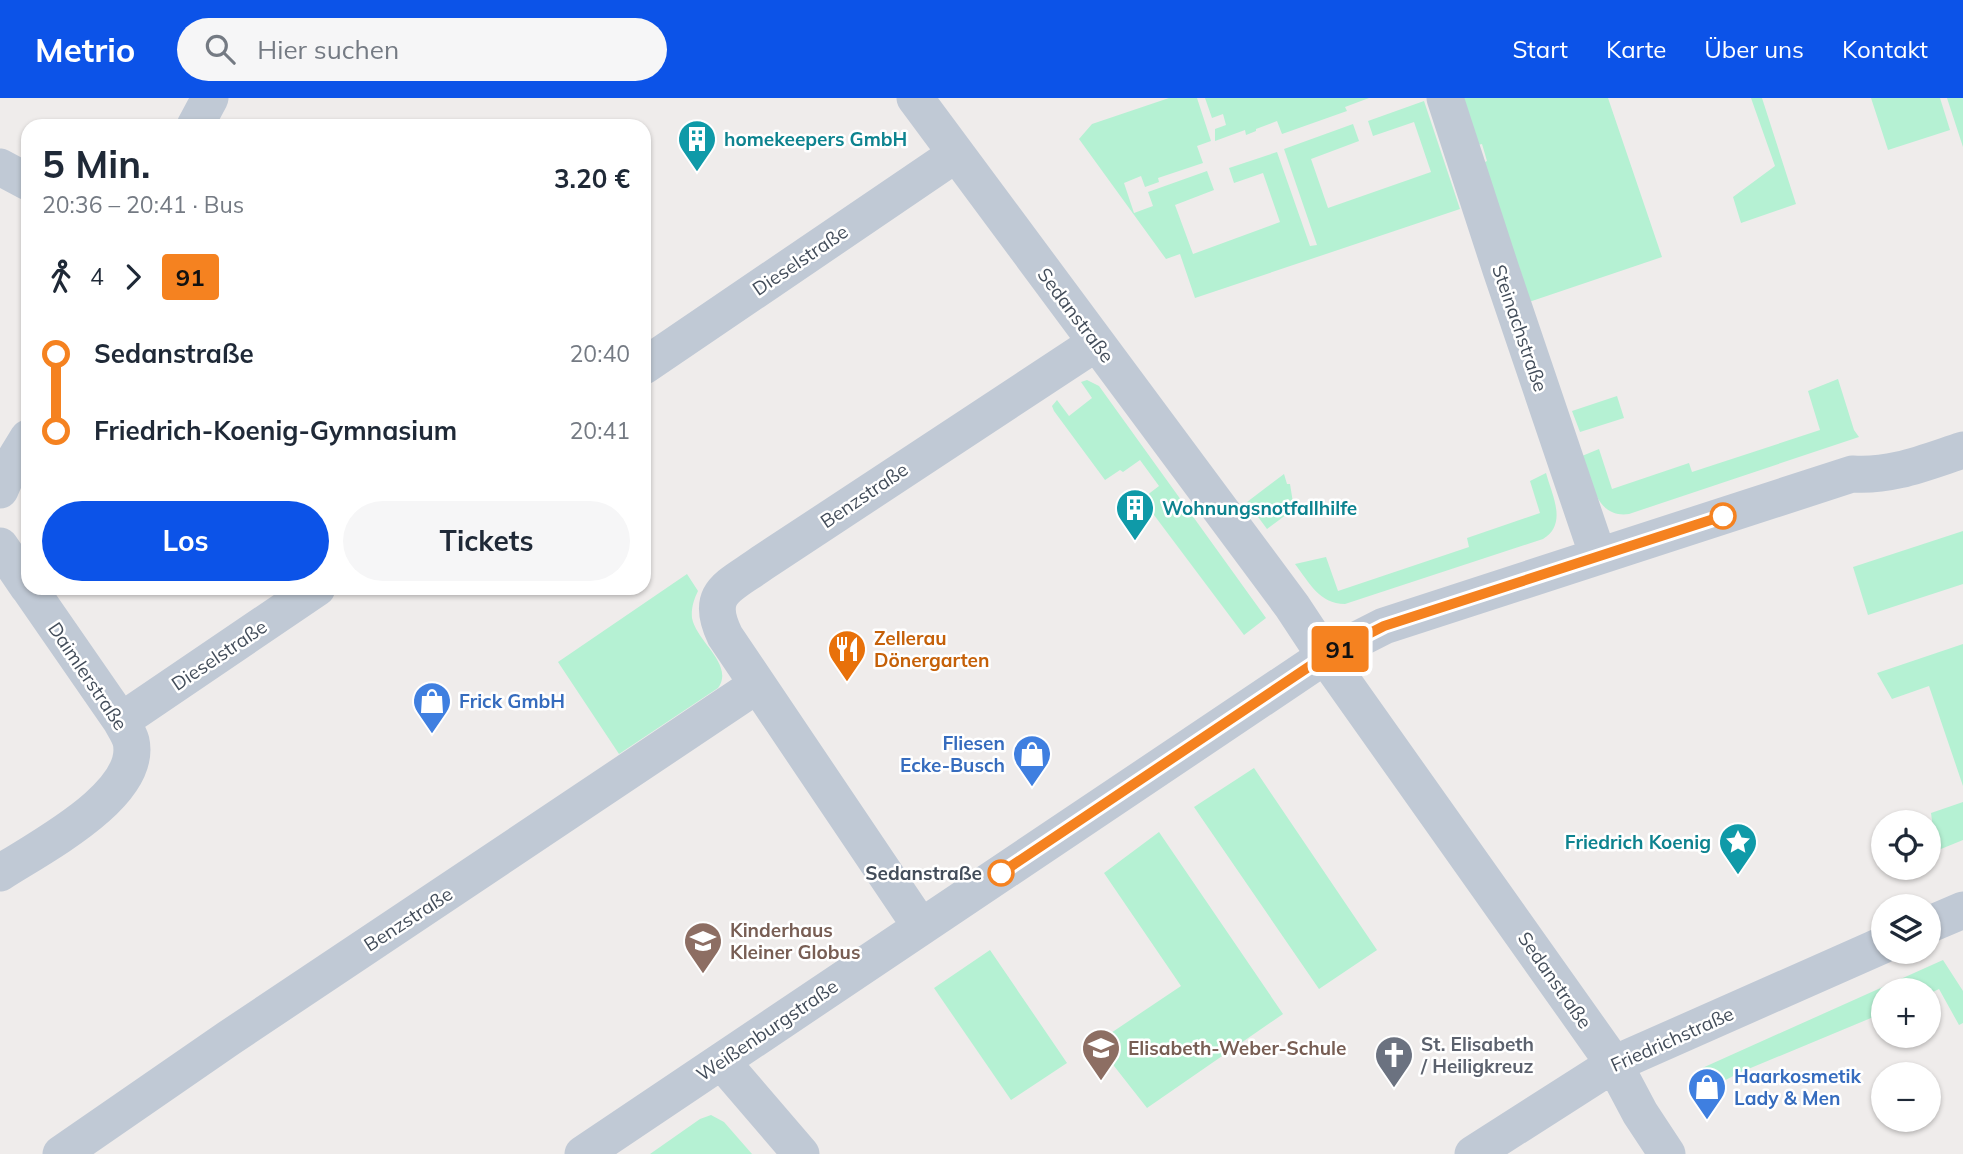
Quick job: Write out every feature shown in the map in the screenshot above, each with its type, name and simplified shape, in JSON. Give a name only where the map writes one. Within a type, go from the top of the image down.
[{"type":"street","points":[[199,119],[210,98]]},
{"type":"street","name":"Sedanstraße","points":[[915,98],[1292,606],[1614,1063],[1640,1113],[1667,1154]]},
{"type":"street","name":"Steinachstraße","points":[[1446,98],[1598,556]]},
{"type":"street","name":"Dieselstraße","points":[[651,361],[956,154]]},
{"type":"street","points":[[0,167],[21,178]]},
{"type":"street","name":"Benzstraße","points":[[921,927],[725,636],[716,618],[716,603],[722,591],[1096,343]]},
{"type":"street","name":"Weißenburgstraße","points":[[583,1154],[1325,656],[1384,626],[1852,474],[1880,453],[1963,425]]},
{"type":"street","points":[[0,490],[21,449]]},
{"type":"street","name":"Weißenburgstraße","points":[[1852,474],[1875,475],[1899,471],[1963,450]]},
{"type":"street","name":"Daimlerstraße","points":[[0,546],[21,577]]},
{"type":"street","name":"Daimlerstraße","points":[[0,873],[94,811],[117,790],[130,764],[131,741],[121,721],[34,595]]},
{"type":"street","name":"Dieselstraße","points":[[121,721],[307,595]]},
{"type":"street","name":"Benzstraße","points":[[61,1154],[197,1059],[757,685]]},
{"type":"street","points":[[1941,920],[1963,911]]},
{"type":"street","name":"Friedrichstraße","points":[[1473,1154],[1614,1063],[1871,950]]},
{"type":"street","points":[[722,1062],[801,1154]]},
{"type":"green space","points":[[1169,98],[1197,98],[1211,141],[1197,146],[1203,163],[1158,178],[1159,182],[1145,187],[1141,176],[1124,183],[1134,213],[1153,206],[1148,192],[1207,171],[1214,190],[1175,205],[1193,254],[1280,222],[1263,173],[1234,183],[1229,168],[1277,152],[1310,246],[1317,245],[1284,149],[1353,124],[1359,141],[1311,159],[1328,208],[1431,172],[1414,122],[1373,136],[1368,121],[1424,101],[1460,209],[1195,298],[1180,254],[1166,259],[1079,139],[1092,124]]},
{"type":"green space","points":[[1205,98],[1369,98],[1345,107],[1347,111],[1282,134],[1277,121],[1246,135],[1245,130],[1215,141],[1215,129],[1226,125],[1223,114],[1212,118]]},
{"type":"green space","points":[[1462,98],[1608,98],[1662,257],[1529,302],[1483,163],[1487,161],[1482,144],[1478,145]]},
{"type":"green space","points":[[1751,98],[1762,98],[1796,204],[1741,223],[1733,197],[1775,166]]},
{"type":"green space","points":[[1871,98],[1940,98],[1950,130],[1888,150]]},
{"type":"green space","points":[[1947,98],[1963,98],[1963,147]]},
{"type":"green space","points":[[1838,379],[1854,430],[1859,437],[1629,514],[1618,514],[1609,510],[1596,496],[1582,456],[1599,449],[1612,489],[1689,463],[1692,472],[1820,430],[1808,391]]},
{"type":"green space","points":[[1087,380],[1099,386],[1266,618],[1244,635],[1142,499],[1159,486],[1140,460],[1105,480],[1054,411],[1052,406],[1057,400],[1069,416],[1092,398],[1081,382]]},
{"type":"green space","points":[[1617,396],[1624,418],[1580,432],[1572,411]]},
{"type":"green space","points":[[1546,473],[1557,517],[1551,533],[1543,539],[1345,604],[1321,596],[1295,564],[1326,557],[1338,591],[1469,547],[1467,538],[1540,513],[1530,481]]},
{"type":"green space","points":[[1284,474],[1287,484],[1290,484],[1294,509],[1267,529],[1247,502]]},
{"type":"green space","points":[[1963,531],[1963,584],[1868,615],[1853,567]]},
{"type":"green space","points":[[687,574],[698,591],[692,611],[695,627],[718,662],[722,679],[718,688],[619,754],[558,662]]},
{"type":"green space","points":[[1963,644],[1963,786],[1929,686],[1892,699],[1877,673]]},
{"type":"green space","points":[[1254,768],[1377,950],[1319,989],[1194,807]]},
{"type":"green space","points":[[1963,802],[1963,840],[1941,849],[1941,810]]},
{"type":"green space","points":[[1159,832],[1283,1014],[1147,1108],[1096,1043],[1181,986],[1104,873]]},
{"type":"green space","points":[[990,950],[1067,1063],[1011,1100],[934,988]]},
{"type":"green space","points":[[1943,960],[1963,991],[1963,1023],[1959,1025],[1941,993],[1941,978],[1903,978],[1934,964],[1941,964]]},
{"type":"green space","points":[[1871,992],[1871,1018],[1741,1072],[1710,1088],[1700,1069]]},
{"type":"green space","points":[[711,1115],[724,1122],[752,1154],[650,1154],[700,1119]]},
{"type":"bus line","name":"91","points":[[1001,873],[1325,656],[1384,626],[1723,516]]},
{"type":"place","name":"homekeepers GmbH","points":[[697,173]]},
{"type":"place","name":"Wohnungsnotfallhilfe","points":[[1135,542]]},
{"type":"place","name":"Zellerau Dönergarten","points":[[847,683]]},
{"type":"place","name":"Frick GmbH","points":[[432,735]]},
{"type":"place","name":"Fliesen Ecke-Busch","points":[[1032,788]]},
{"type":"place","name":"Sedanstraße","points":[[1001,873]]},
{"type":"place","name":"Friedrich Koenig","points":[[1738,876]]},
{"type":"place","name":"Kinderhaus Kleiner Globus","points":[[703,975]]},
{"type":"place","name":"Elisabeth-Weber-Schule","points":[[1101,1082]]},
{"type":"place","name":"St. Elisabeth / Heiligkreuz","points":[[1394,1089]]},
{"type":"place","name":"Haarkosmetik Lady & Men","points":[[1707,1121]]}]
